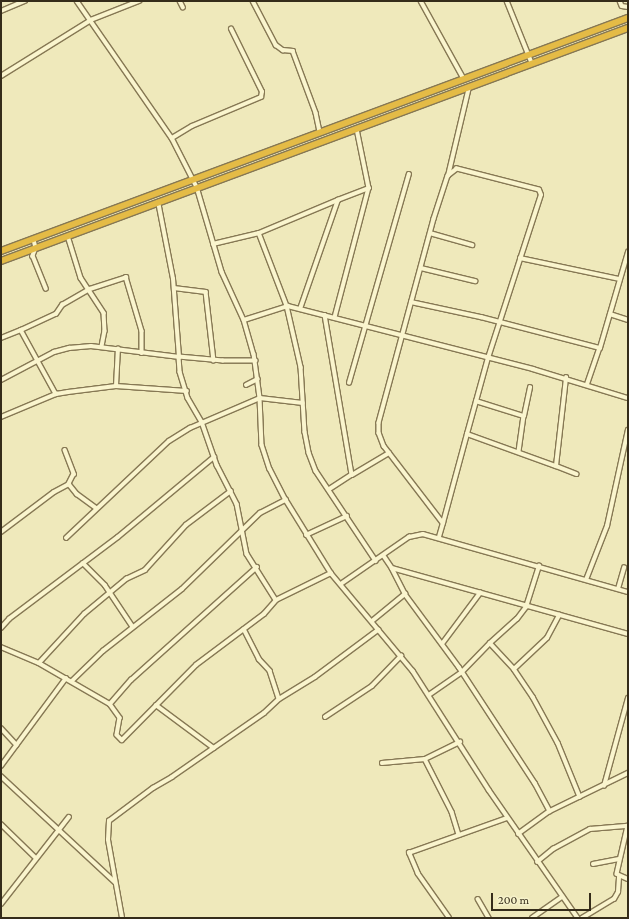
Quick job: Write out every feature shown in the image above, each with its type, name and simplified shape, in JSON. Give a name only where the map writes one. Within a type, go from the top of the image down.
[{"type":"highway","points":[[1,251],[34,240],[320,132],[465,80],[628,18]]},
{"type":"highway","points":[[1,261],[158,200],[357,129],[628,28]]},
{"type":"highway","points":[[362,117],[366,125]]},
{"type":"street","points":[[1,11],[25,1]]},
{"type":"street","points":[[77,1],[172,138],[197,186],[222,272],[244,320],[256,361],[260,398],[262,445],[270,469],[286,500],[306,535],[332,573],[378,630],[402,656],[460,742],[507,818],[578,918]]},
{"type":"street","points":[[1,76],[91,20],[139,1]]},
{"type":"street","points":[[180,1],[183,7]]},
{"type":"street","points":[[253,1],[276,44],[283,50],[293,51],[316,113],[320,132]]},
{"type":"street","points":[[421,1],[465,80]]},
{"type":"street","points":[[508,1],[532,63]]},
{"type":"street","points":[[620,1],[622,6],[628,7]]},
{"type":"street","points":[[172,138],[192,126],[261,97],[262,92],[231,29]]},
{"type":"street","points":[[443,523],[389,453],[379,433],[379,423],[411,302],[422,268],[430,233],[448,176],[469,86]]},
{"type":"street","points":[[335,318],[369,188],[357,129]]},
{"type":"street","points":[[439,536],[488,358],[501,322],[541,193],[457,169],[452,160]]},
{"type":"street","points":[[448,176],[457,169]]},
{"type":"street","points":[[349,383],[410,174]]},
{"type":"street","points":[[213,244],[259,233],[369,188]]},
{"type":"street","points":[[158,200],[174,288],[180,372],[187,391],[202,422],[214,457],[237,504],[243,528],[244,546],[276,600]]},
{"type":"street","points":[[300,309],[338,200]]},
{"type":"street","points":[[259,233],[287,306],[301,367],[303,403],[309,453],[316,470],[376,562]]},
{"type":"street","points":[[430,233],[472,244]]},
{"type":"street","points":[[68,235],[81,278],[90,289],[104,313],[105,331],[102,347]]},
{"type":"street","points":[[34,240],[36,248],[33,256],[46,289]]},
{"type":"street","points":[[587,385],[600,348],[628,252]]},
{"type":"street","points":[[520,258],[620,279]]},
{"type":"street","points":[[422,268],[475,281]]},
{"type":"street","points":[[1,338],[56,314],[62,305],[90,289],[126,277],[142,331],[142,353]]},
{"type":"street","points":[[174,288],[206,292],[214,361]]},
{"type":"street","points":[[411,302],[501,322],[600,348]]},
{"type":"street","points":[[244,320],[287,306],[566,378],[628,398]]},
{"type":"street","points":[[610,314],[628,320]]},
{"type":"street","points":[[325,315],[352,475]]},
{"type":"street","points":[[21,330],[56,394]]},
{"type":"street","points":[[1,380],[54,352],[69,348],[102,347],[214,361],[256,361]]},
{"type":"street","points":[[116,386],[118,349]]},
{"type":"street","points":[[556,466],[566,378]]},
{"type":"street","points":[[246,385],[258,379]]},
{"type":"street","points":[[1,417],[56,394],[116,386],[187,391]]},
{"type":"street","points":[[518,452],[530,388]]},
{"type":"street","points":[[66,538],[96,508],[169,441],[202,422],[260,398],[303,403]]},
{"type":"street","points":[[476,401],[524,416]]},
{"type":"street","points":[[586,580],[607,526],[628,430]]},
{"type":"street","points":[[467,434],[577,474]]},
{"type":"street","points":[[1,532],[54,492],[69,484],[74,474],[65,450]]},
{"type":"street","points":[[329,490],[389,453]]},
{"type":"street","points":[[1,628],[9,619],[83,563],[214,457]]},
{"type":"street","points":[[69,484],[85,501],[96,508]]},
{"type":"street","points":[[40,663],[84,614],[126,579],[145,570],[186,524],[231,491]]},
{"type":"street","points":[[72,681],[102,651],[182,588],[260,513],[286,500]]},
{"type":"street","points":[[306,535],[347,516]]},
{"type":"street","points":[[341,584],[376,562],[415,534],[439,536],[628,592]]},
{"type":"street","points":[[384,556],[405,594],[462,672],[535,783],[550,811]]},
{"type":"street","points":[[83,563],[105,585],[109,594],[133,627]]},
{"type":"street","points":[[429,695],[462,672],[496,635],[517,619],[526,607],[539,566]]},
{"type":"street","points":[[110,704],[130,680],[257,567]]},
{"type":"street","points":[[392,568],[526,607],[628,634]]},
{"type":"street","points":[[618,589],[624,568]]},
{"type":"street","points":[[1,647],[40,663],[110,704],[120,718],[117,735],[122,740],[196,665],[270,609],[276,600],[332,573]]},
{"type":"street","points":[[442,644],[480,593]]},
{"type":"street","points":[[372,621],[405,594]]},
{"type":"street","points":[[514,669],[547,638],[559,615]]},
{"type":"street","points":[[244,629],[259,659],[270,671],[279,700]]},
{"type":"street","points":[[122,918],[107,827],[109,821],[153,788],[214,748],[279,700],[316,677],[378,630]]},
{"type":"street","points":[[490,643],[514,669],[558,743],[580,797]]},
{"type":"street","points":[[324,716],[372,686],[402,656]]},
{"type":"street","points":[[1,766],[66,678]]},
{"type":"street","points":[[604,786],[628,698]]},
{"type":"street","points":[[156,705],[214,748]]},
{"type":"street","points":[[1,728],[17,745]]},
{"type":"street","points":[[382,763],[425,759],[460,742]]},
{"type":"street","points":[[425,759],[452,812],[459,835]]},
{"type":"street","points":[[518,834],[550,811],[628,773]]},
{"type":"street","points":[[1,776],[115,882]]},
{"type":"street","points":[[1,904],[68,818]]},
{"type":"street","points":[[449,918],[418,874],[409,855],[420,848],[507,818]]},
{"type":"street","points":[[1,824],[36,858]]},
{"type":"street","points":[[537,862],[553,849],[590,829],[628,826],[620,859],[618,892],[614,899],[582,918]]},
{"type":"street","points":[[593,864],[620,859]]},
{"type":"street","points":[[619,877],[628,879]]},
{"type":"street","points":[[532,918],[562,897]]},
{"type":"street","points":[[478,899],[489,918]]}]
